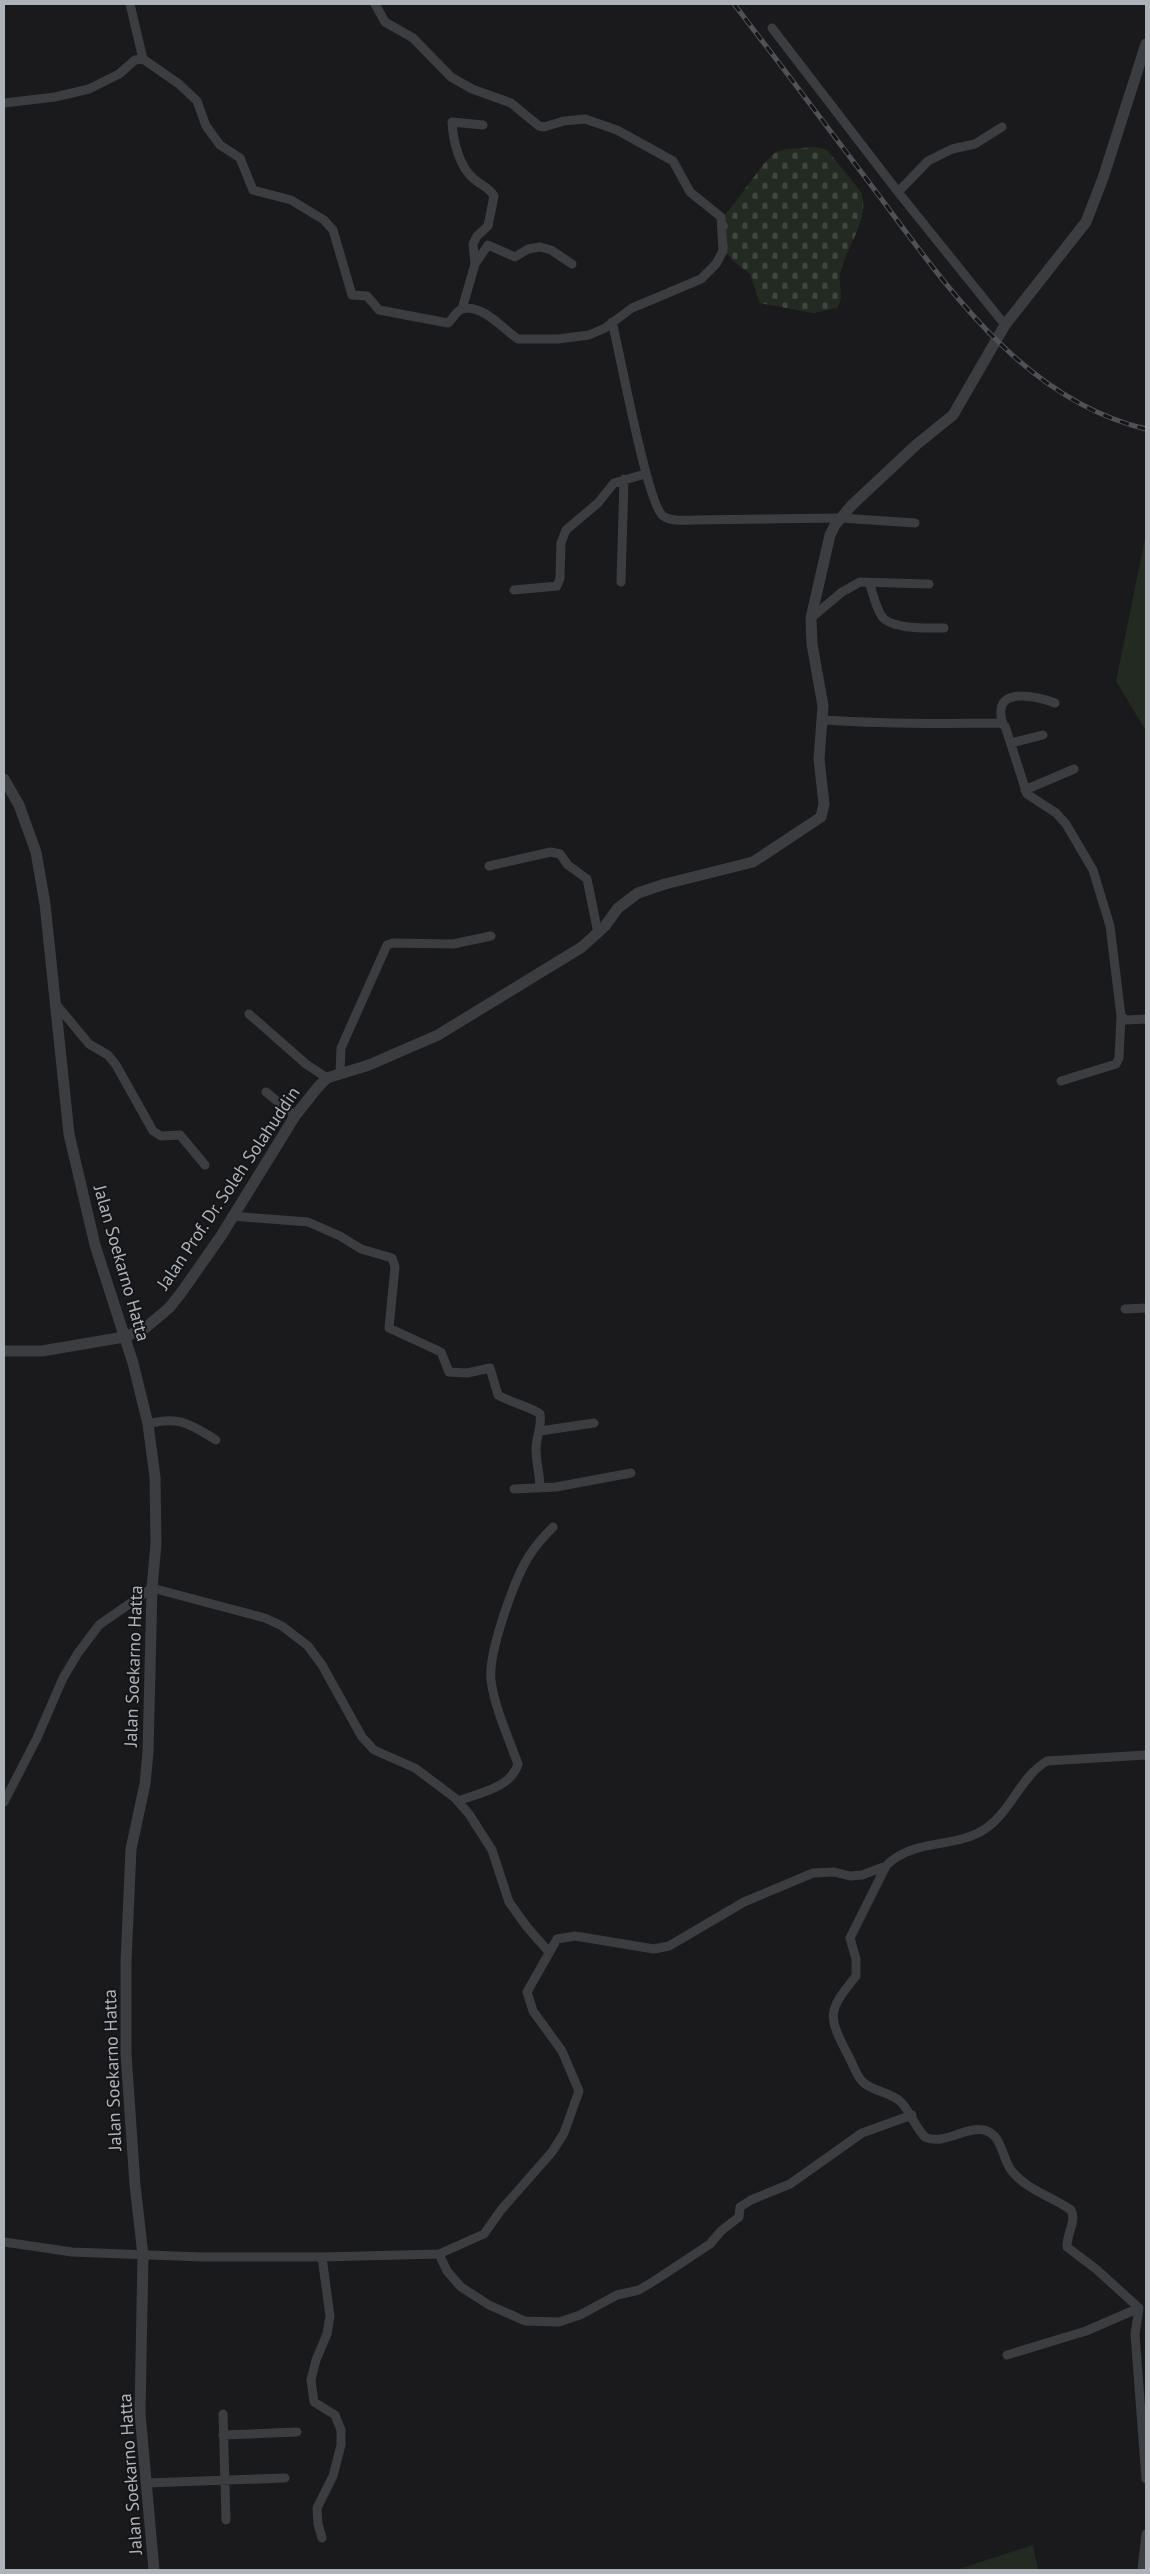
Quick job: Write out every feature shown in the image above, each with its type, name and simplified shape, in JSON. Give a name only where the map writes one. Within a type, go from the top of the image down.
[{"type":"street","points":[[130,4],[143,59],[179,84],[197,101],[206,126],[220,145],[240,158],[253,190],[290,200],[324,220],[333,230],[352,295],[367,296],[379,310],[444,323],[450,322],[462,309],[475,264],[488,244],[516,256],[528,249],[546,248],[572,264]]},
{"type":"street","points":[[375,4],[385,22],[413,38],[434,62],[459,83],[511,103],[539,126],[544,127],[564,121],[585,119],[617,130],[673,160],[690,192],[721,217],[723,251],[716,264],[701,279],[641,303],[596,332],[576,338],[523,340],[513,336],[498,321],[468,309],[462,309]]},
{"type":"street","points":[[772,28],[898,192],[1004,325]]},
{"type":"street","name":"Jalan Prof. Dr. Soleh Solahuddin","points":[[4,1351],[42,1351],[124,1337],[144,1329],[169,1308],[209,1253],[295,1116],[327,1078],[369,1065],[438,1036],[582,947],[598,933],[618,908],[638,893],[664,884],[754,862],[816,822],[823,812],[824,804],[819,759],[824,720],[812,644],[811,618],[830,535],[841,518],[909,450],[953,415],[1004,325],[1086,222],[1103,178],[1146,44]]},
{"type":"street","points":[[4,102],[56,97],[89,89],[119,74],[136,60],[143,59]]},
{"type":"street","points":[[475,264],[473,244],[477,236],[488,226],[494,196],[491,190],[474,180],[466,170],[455,142],[452,122],[483,125]]},
{"type":"street","points":[[898,192],[928,160],[952,149],[975,144],[1002,127]]},
{"type":"street","points":[[612,322],[645,474],[658,510],[664,516],[673,519],[841,518],[915,523]]},
{"type":"street","points":[[514,590],[557,586],[560,578],[561,543],[566,530],[598,503],[610,486],[624,479],[645,474]]},
{"type":"street","points":[[620,582],[624,479]]},
{"type":"street","points":[[811,618],[849,587],[869,582],[907,585],[929,584]]},
{"type":"street","points":[[869,582],[881,617],[887,622],[898,626],[944,628]]},
{"type":"street","points":[[1055,703],[1037,696],[1014,696],[1004,702],[1000,715],[1012,743],[1024,790],[1066,824],[1093,870],[1110,926],[1122,1016],[1119,1058],[1116,1064],[1061,1081]]},
{"type":"street","points":[[824,720],[883,724],[1003,724]]},
{"type":"street","points":[[1012,743],[1043,735]]},
{"type":"street","points":[[1024,790],[1074,769]]},
{"type":"street","name":"Jalan Soekarno Hatta","points":[[4,779],[19,805],[36,852],[46,904],[70,1134],[95,1245],[124,1337],[148,1424],[156,1496],[148,1752],[145,1784],[131,1849],[126,1962],[126,2054],[135,2185],[143,2255],[140,2413],[154,2570]]},
{"type":"street","points":[[489,866],[551,852],[560,854],[568,865],[587,879],[598,933]]},
{"type":"street","points":[[340,1073],[342,1048],[387,945],[393,943],[453,944],[491,936]]},
{"type":"street","points":[[56,1004],[89,1044],[108,1055],[116,1065],[153,1131],[161,1136],[180,1135],[205,1165]]},
{"type":"street","points":[[250,1014],[306,1064],[327,1078]]},
{"type":"street","points":[[1122,1016],[1126,1020],[1146,1019]]},
{"type":"street","points":[[266,1092],[295,1116]]},
{"type":"street","points":[[232,1216],[308,1222],[340,1236],[361,1249],[392,1258],[395,1267],[389,1328],[441,1352],[449,1372],[467,1373],[490,1368],[498,1395],[540,1414],[540,1431],[536,1450],[540,1466],[540,1488]]},
{"type":"street","points":[[1125,1309],[1146,1308]]},
{"type":"street","points":[[148,1424],[160,1420],[189,1423],[216,1440]]},
{"type":"street","points":[[540,1431],[594,1423]]},
{"type":"street","points":[[514,1489],[540,1488],[631,1473]]},
{"type":"street","points":[[458,1801],[508,1781],[516,1773],[518,1764],[492,1688],[491,1663],[509,1601],[520,1575],[539,1540],[553,1527]]},
{"type":"street","points":[[4,1802],[37,1738],[63,1678],[78,1653],[99,1625],[152,1588],[256,1615],[282,1626],[308,1646],[322,1666],[362,1738],[374,1750],[415,1768],[458,1801],[492,1850],[509,1902],[527,1927],[549,1952]]},
{"type":"street","points":[[1139,2308],[1096,2269],[1067,2247],[1066,2238],[1073,2220],[1071,2210],[1018,2178],[1010,2170],[994,2135],[978,2130],[934,2140],[926,2138],[912,2115],[894,2097],[864,2083],[836,2032],[832,2012],[842,1991],[856,1976],[856,1959],[850,1938],[886,1866],[892,1859],[910,1850],[983,1831],[994,1823],[1027,1780],[1047,1761],[1146,1755]]},
{"type":"street","points":[[4,2242],[72,2252],[143,2255],[322,2257],[439,2254],[484,2234],[506,2203],[552,2152],[564,2133],[579,2091],[562,2051],[533,2011],[527,1992],[557,1939],[567,1935],[654,1949],[669,1946],[744,1902],[813,1874],[834,1872],[850,1876],[862,1875],[886,1866]]},
{"type":"street","points":[[439,2254],[447,2271],[461,2287],[489,2304],[525,2321],[559,2322],[580,2315],[618,2296],[639,2290],[710,2244],[721,2231],[739,2217],[740,2207],[751,2200],[790,2184],[862,2133],[912,2115]]},
{"type":"street","points":[[322,2257],[330,2316],[327,2334],[316,2360],[311,2380],[314,2402],[335,2415],[341,2430],[341,2445],[333,2476],[317,2508],[318,2524],[322,2538]]},
{"type":"street","points":[[1007,2355],[1086,2331],[1139,2308]]},
{"type":"street","points":[[1139,2308],[1135,2334],[1146,2479]]},
{"type":"street","points":[[223,2414],[226,2520]]},
{"type":"street","points":[[223,2435],[297,2432]]},
{"type":"street","points":[[147,2483],[284,2478]]},
{"type":"street","points":[[1142,2570],[1146,2534]]},
{"type":"green space","points":[[816,147],[827,150],[861,192],[863,212],[840,274],[841,300],[837,308],[813,313],[760,303],[750,274],[734,262],[725,251],[723,218],[766,161],[776,152],[786,149]]},
{"type":"green space","points":[[1146,534],[1146,731],[1116,681]]},
{"type":"green space","points":[[1033,2545],[1038,2570],[956,2570]]},
{"type":"railway","points":[[734,4],[927,260],[989,332],[1023,364],[1060,392],[1101,414],[1146,429]]}]
